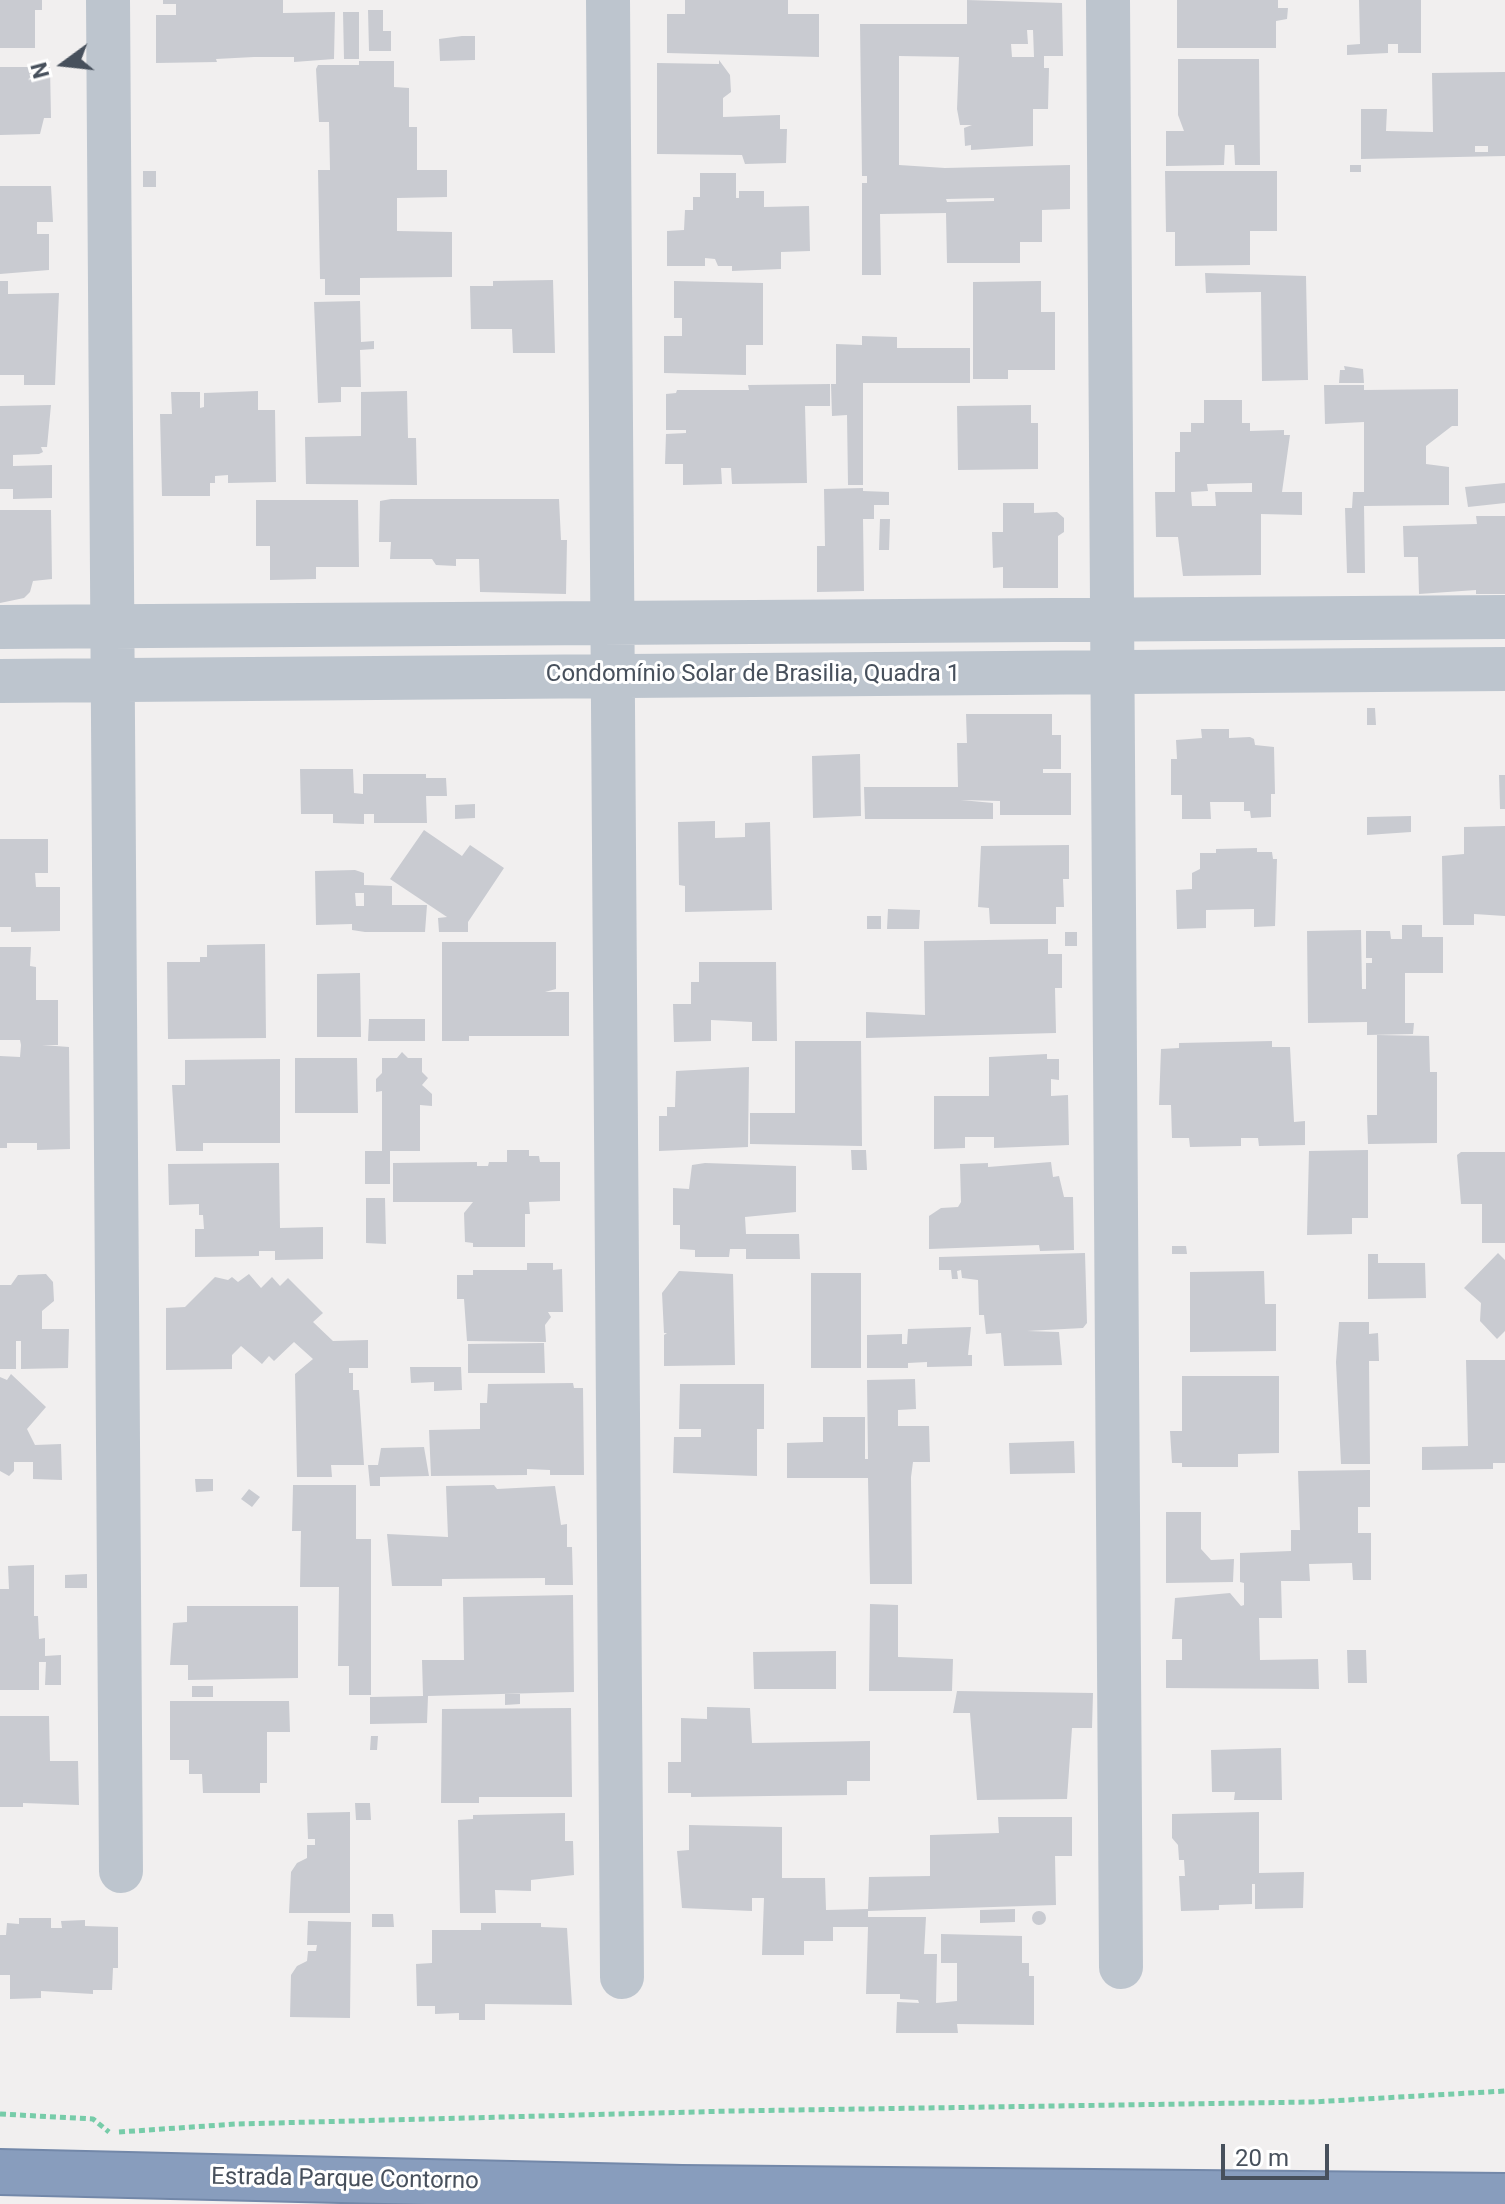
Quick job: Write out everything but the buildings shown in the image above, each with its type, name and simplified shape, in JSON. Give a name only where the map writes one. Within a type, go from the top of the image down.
[{"type":"highway","name":"Estrada Parque Contorno","points":[[0,2172],[559,2185],[1505,2196]]},
{"type":"highway","points":[[559,2185],[725,2204]]},
{"type":"street","points":[[108,0],[121,1871]]},
{"type":"street","points":[[608,0],[622,1977]]},
{"type":"street","points":[[1108,0],[1121,1967]]},
{"type":"street","points":[[0,627],[1505,617]]},
{"type":"street","name":"Condomínio Solar de Brasilia, Quadra 1","points":[[0,681],[1505,669]]},
{"type":"path","points":[[0,2114],[93,2119],[108,2132],[252,2123],[732,2111],[1312,2102],[1505,2091]]}]
